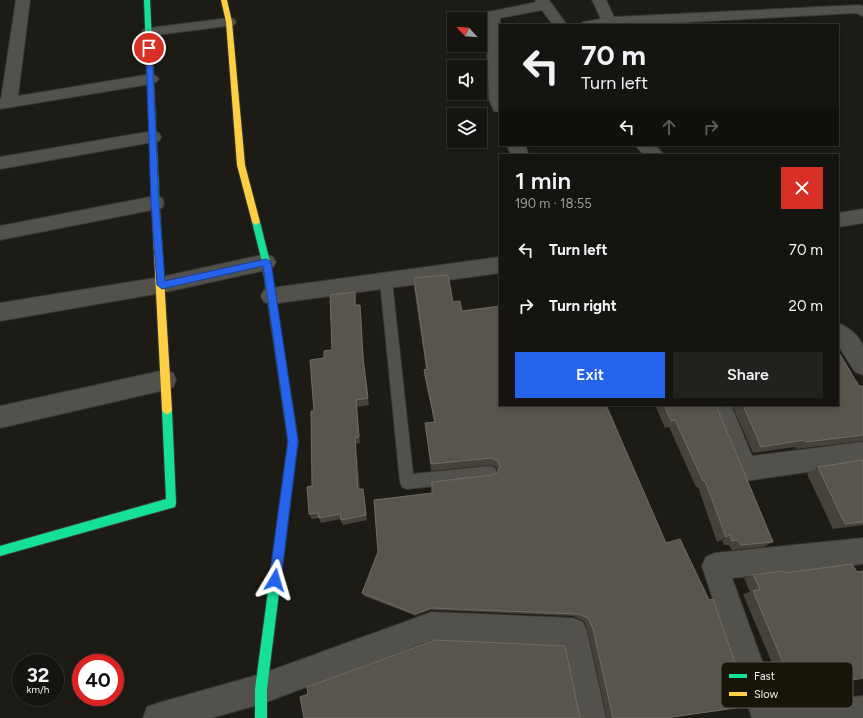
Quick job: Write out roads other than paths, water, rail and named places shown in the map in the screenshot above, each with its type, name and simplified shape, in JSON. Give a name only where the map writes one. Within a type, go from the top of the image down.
[{"type":"street","points":[[23,0],[5,103],[151,79]]},
{"type":"street","points":[[0,551],[171,504],[162,285],[155,203],[147,0]]},
{"type":"street","points":[[224,0],[229,22],[241,165],[266,262],[293,441],[261,689],[261,718]]},
{"type":"street","points":[[599,0],[609,22]]},
{"type":"street","points":[[499,105],[496,99],[493,15],[543,2],[559,24]]},
{"type":"street","points":[[595,24],[609,22],[860,9],[863,12]]},
{"type":"street","points":[[149,32],[229,22]]},
{"type":"street","points":[[0,163],[153,137]]},
{"type":"street","points":[[645,146],[654,154]]},
{"type":"street","points":[[0,232],[155,203]]},
{"type":"street","points":[[839,220],[863,216]]},
{"type":"street","points":[[0,312],[162,285],[266,262]]},
{"type":"street","points":[[271,296],[499,266]]},
{"type":"street","points":[[840,337],[863,365]]},
{"type":"street","points":[[0,417],[165,380]]},
{"type":"street","points":[[719,406],[745,469],[863,453]]},
{"type":"street","points":[[748,662],[716,566],[863,551]]},
{"type":"street","points":[[158,718],[261,689],[432,626],[574,632],[591,718]]},
{"type":"street","points":[[764,708],[767,718]]},
{"type":"street","points":[[784,718],[863,710]]},
{"type":"lane","points":[[386,281],[407,482],[490,473]]}]
